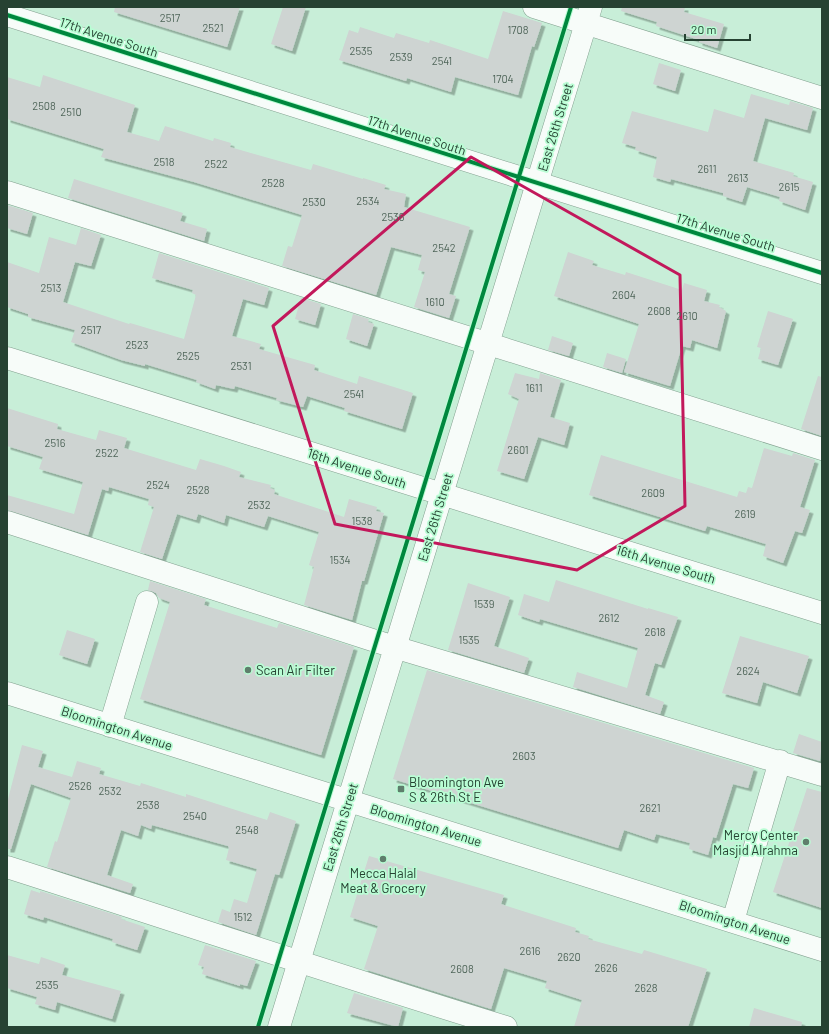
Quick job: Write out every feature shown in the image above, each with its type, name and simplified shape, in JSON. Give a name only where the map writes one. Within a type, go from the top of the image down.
[{"type":"street","points":[[534,7],[588,15],[822,98]]},
{"type":"street","name":"17th Avenue South","points":[[7,15],[822,273]]},
{"type":"street","name":"East 26th Street","points":[[280,1027],[394,647],[538,184],[588,15]]},
{"type":"street","points":[[7,192],[488,345],[822,449]]},
{"type":"street","name":"16th Avenue South","points":[[7,358],[442,495],[822,612]]},
{"type":"street","points":[[7,522],[394,647],[822,775]]},
{"type":"street","points":[[110,726],[147,602]]},
{"type":"street","name":"Bloomington Avenue","points":[[7,693],[822,950]]},
{"type":"street","points":[[733,921],[780,762]]},
{"type":"street","points":[[7,867],[322,970],[506,1027]]},
{"type":"highlighted area","points":[[471,157],[680,275],[685,506],[577,570],[335,524],[273,326]]},
{"type":"building","points":[[115,7],[240,7],[227,47],[114,12]]},
{"type":"building","points":[[283,7],[306,7],[292,51],[271,44]]},
{"type":"building","points":[[622,7],[685,7],[684,12],[724,24],[717,48],[699,42],[699,40],[656,26],[657,22],[621,11]]},
{"type":"building","points":[[503,11],[542,23],[534,47],[532,46],[518,95],[455,77],[451,92],[407,78],[406,81],[339,60],[349,30],[358,33],[360,27],[394,38],[396,33],[429,43],[430,40],[488,59]]},
{"type":"building","points":[[659,63],[681,70],[675,91],[653,84]]},
{"type":"building","points":[[43,75],[135,105],[127,132],[159,141],[165,126],[213,141],[214,138],[231,143],[230,147],[311,170],[313,164],[386,185],[384,189],[406,194],[404,207],[470,227],[449,294],[456,296],[449,318],[414,307],[425,272],[418,270],[422,255],[391,247],[376,295],[282,266],[288,246],[292,247],[302,215],[194,182],[101,157],[104,149],[7,119],[7,77],[40,87]]},
{"type":"building","points":[[751,94],[789,105],[790,101],[813,108],[807,130],[765,118],[753,161],[794,173],[793,176],[813,182],[805,210],[779,201],[780,197],[747,187],[742,202],[723,196],[723,193],[671,179],[670,182],[653,177],[657,157],[635,150],[636,147],[622,143],[632,111],[708,132],[714,109],[744,118]]},
{"type":"building","points":[[74,179],[183,213],[180,221],[207,229],[204,241],[68,198]]},
{"type":"building","points":[[7,205],[33,213],[27,234],[7,228]]},
{"type":"building","points":[[81,228],[101,235],[91,266],[75,262],[63,302],[129,324],[130,323],[184,339],[196,295],[192,293],[193,290],[152,278],[159,253],[269,288],[264,305],[243,299],[232,336],[261,344],[259,349],[315,365],[314,370],[357,384],[359,376],[413,393],[402,429],[344,411],[345,408],[307,396],[303,407],[276,400],[277,398],[235,386],[234,389],[216,385],[215,389],[196,382],[197,380],[145,364],[145,366],[121,360],[71,342],[75,330],[28,317],[28,314],[7,307],[7,262],[39,273],[49,237],[76,245]]},
{"type":"building","points":[[568,252],[594,261],[592,265],[625,275],[626,272],[682,290],[684,283],[707,290],[704,301],[720,305],[719,307],[726,311],[717,348],[692,340],[690,348],[682,346],[670,386],[624,372],[639,324],[554,296]]},
{"type":"building","points":[[301,298],[321,304],[315,325],[295,319]]},
{"type":"building","points":[[768,311],[793,319],[778,365],[758,359],[761,348],[757,347]]},
{"type":"building","points":[[353,314],[369,319],[368,322],[374,324],[367,346],[346,339]]},
{"type":"building","points":[[552,336],[573,343],[569,356],[548,350]]},
{"type":"building","points":[[607,353],[626,359],[622,373],[603,367]]},
{"type":"building","points":[[515,373],[539,379],[540,373],[561,380],[550,417],[570,423],[564,445],[538,437],[524,479],[497,471],[519,399],[508,394]]},
{"type":"building","points":[[818,376],[822,377],[822,436],[801,429]]},
{"type":"building","points":[[7,408],[58,424],[57,429],[96,440],[99,430],[127,438],[124,448],[196,470],[200,459],[224,466],[241,472],[239,477],[271,485],[270,488],[275,490],[274,494],[344,517],[349,499],[377,507],[376,511],[384,513],[364,581],[362,581],[352,620],[304,605],[314,567],[309,565],[319,532],[268,516],[264,527],[226,515],[224,523],[198,514],[196,520],[177,514],[162,559],[140,552],[154,507],[148,505],[149,499],[109,487],[108,491],[102,489],[88,535],[7,510],[7,495],[74,514],[83,482],[39,469],[43,457],[7,446]]},
{"type":"building","points":[[764,448],[792,456],[793,453],[815,460],[800,507],[810,510],[802,533],[795,531],[783,563],[763,556],[766,544],[707,526],[705,531],[589,495],[601,455],[737,497],[739,491],[746,493],[748,487],[752,488]]},
{"type":"building","points":[[556,580],[678,617],[661,665],[655,663],[645,695],[664,702],[660,714],[573,687],[577,672],[627,688],[638,648],[540,619],[539,622],[518,615],[524,594],[549,602]]},
{"type":"building","name":"Scan Air Filter","points":[[150,581],[206,599],[204,605],[277,628],[279,623],[354,647],[321,755],[140,699],[170,602],[159,598],[156,593],[148,590]]},
{"type":"building","points":[[468,583],[510,597],[494,646],[529,658],[524,673],[448,650]]},
{"type":"building","points":[[67,630],[95,639],[87,664],[59,655]]},
{"type":"building","points":[[740,636],[809,656],[797,693],[763,682],[757,703],[722,693]]},
{"type":"building","points":[[427,670],[754,768],[748,788],[733,784],[716,838],[713,837],[708,855],[689,849],[690,843],[656,834],[654,840],[624,830],[618,848],[393,779]]},
{"type":"building","points":[[799,734],[822,742],[820,761],[793,753]]},
{"type":"building","points":[[22,745],[43,751],[38,767],[72,777],[77,761],[101,768],[99,774],[140,786],[141,783],[186,797],[186,794],[267,820],[270,812],[296,821],[279,875],[275,874],[256,935],[218,922],[222,909],[230,912],[234,899],[247,903],[257,869],[226,860],[229,848],[228,846],[152,825],[151,829],[141,825],[138,836],[121,830],[107,875],[133,884],[130,893],[47,867],[55,841],[57,842],[71,798],[31,784],[11,849],[7,849],[7,803]]},
{"type":"building","name":"Mercy Center Masjid Alrahma","points":[[807,788],[822,792],[822,908],[773,892]]},
{"type":"building","points":[[369,856],[504,895],[501,904],[576,928],[575,932],[589,936],[588,939],[642,954],[644,950],[707,969],[688,1027],[574,1027],[582,1000],[545,988],[547,981],[504,968],[491,1009],[364,969],[378,926],[350,917]]},
{"type":"building","points":[[31,890],[40,893],[40,891],[122,917],[121,919],[145,927],[137,950],[112,942],[113,939],[44,917],[43,920],[24,914]]},
{"type":"building","points":[[205,945],[256,961],[247,986],[240,984],[240,986],[202,974],[204,967],[198,965]]},
{"type":"building","points":[[7,955],[39,964],[41,957],[65,965],[62,975],[121,991],[112,1019],[57,1002],[55,1010],[35,1004],[37,997],[7,988]]},
{"type":"building","points":[[354,993],[403,1008],[398,1027],[347,1013]]},
{"type":"building","points":[[754,1008],[802,1022],[801,1027],[749,1027]]},
{"type":"cycle path","points":[[258,1027],[571,7]]},
{"type":"cycle path","points":[[7,15],[822,273]]},
{"type":"place","name":"Scan Air Filter","points":[[248,670]]},
{"type":"place","name":"Bloomington Ave S & 26th St E","points":[[401,789]]},
{"type":"place","name":"Mercy Center Masjid Alrahma","points":[[806,842]]},
{"type":"place","name":"Mecca Halal Meat & Grocery","points":[[383,859]]}]
